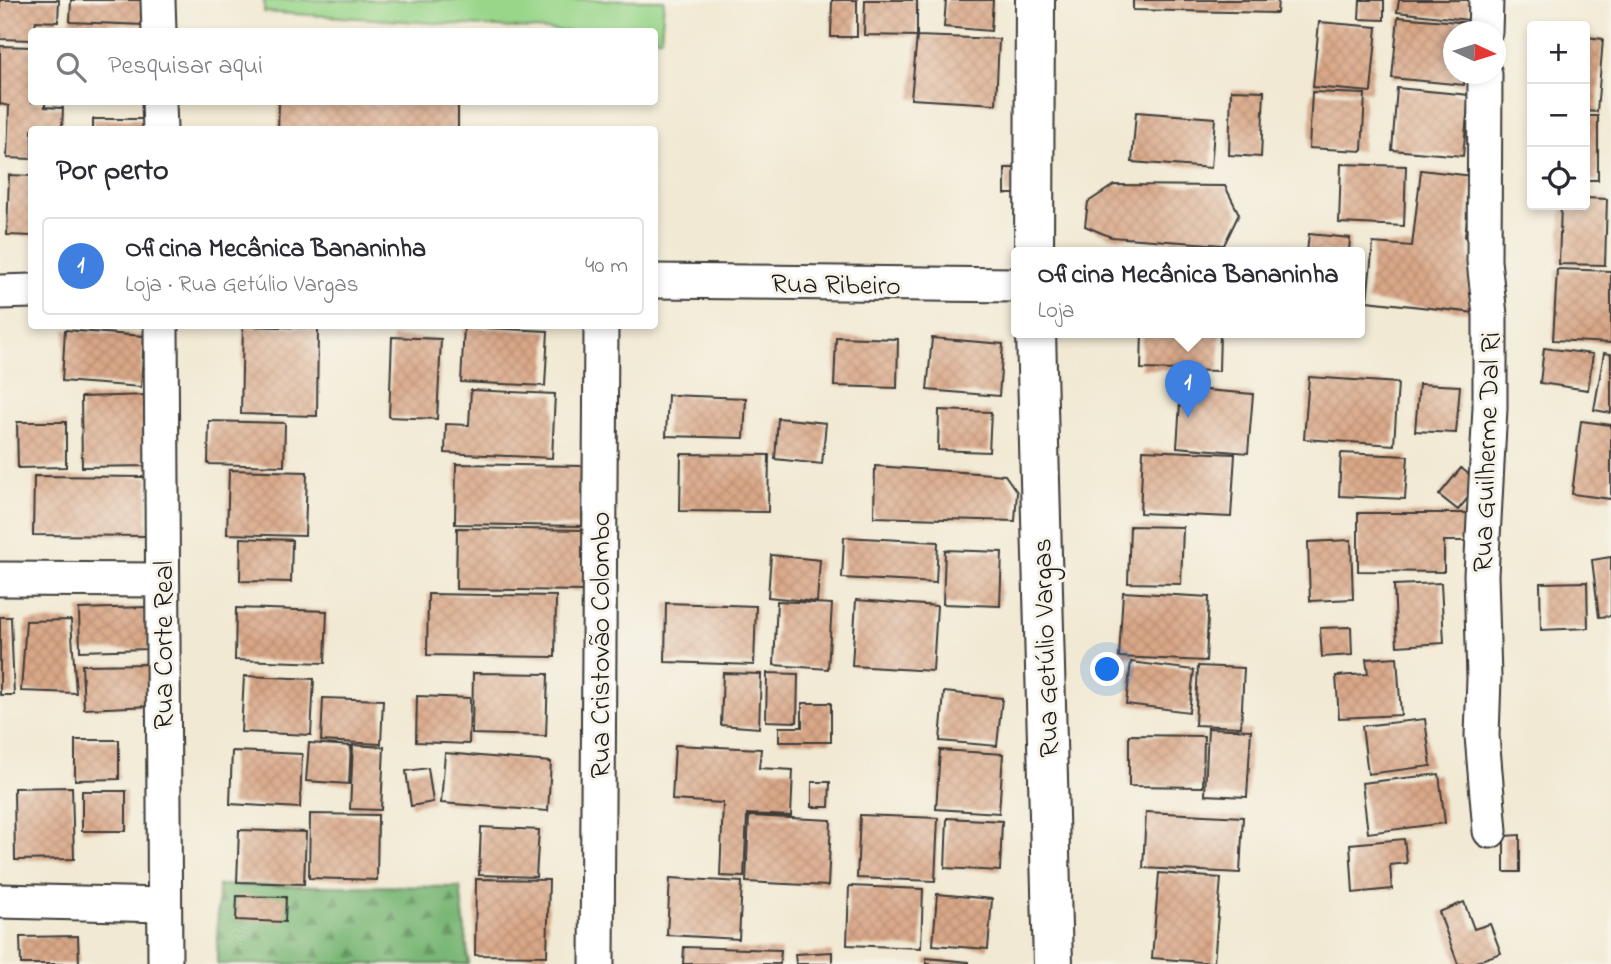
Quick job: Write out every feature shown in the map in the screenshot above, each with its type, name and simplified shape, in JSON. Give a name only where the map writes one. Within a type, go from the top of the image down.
[{"type":"street","points":[[158,0],[159,28]]},
{"type":"street","points":[[1034,247],[1035,0]]},
{"type":"street","points":[[1485,21],[1486,0]]},
{"type":"street","name":"Rua Guilherme Dal Ri","points":[[1485,84],[1484,261],[1490,315],[1490,408],[1481,575],[1484,678],[1482,736],[1490,831]]},
{"type":"street","points":[[159,105],[160,126]]},
{"type":"street","name":"Rua Ribeiro","points":[[658,281],[1011,285]]},
{"type":"street","points":[[0,292],[28,291]]},
{"type":"street","name":"Rua Corte Real","points":[[162,329],[161,580],[165,964]]},
{"type":"street","name":"Rua Cristovão Colombo","points":[[597,964],[601,329]]},
{"type":"street","name":"Rua Getúlio Vargas","points":[[1036,338],[1053,964]]},
{"type":"street","points":[[0,579],[161,580]]},
{"type":"street","points":[[0,901],[164,905]]},
{"type":"green space","points":[[264,0],[664,0],[661,38],[658,38],[658,28],[515,28],[264,12]]},
{"type":"green space","points":[[218,885],[460,887],[469,964],[217,964]]},
{"type":"building","points":[[0,0],[59,0],[58,22],[36,21],[35,28],[28,28],[28,40],[0,39]]},
{"type":"building","points":[[71,0],[146,0],[145,25],[70,22]]},
{"type":"building","points":[[832,0],[857,0],[857,37],[831,37]]},
{"type":"building","points":[[865,0],[917,0],[917,36],[864,35]]},
{"type":"building","points":[[946,0],[993,0],[991,31],[944,27]]},
{"type":"building","points":[[1133,0],[1278,0],[1277,13],[1133,10]]},
{"type":"building","points":[[1360,0],[1384,0],[1384,20],[1359,19]]},
{"type":"building","points":[[1399,0],[1470,0],[1468,20],[1397,12]]},
{"type":"building","points":[[1398,17],[1446,21],[1443,21],[1443,83],[1392,78]]},
{"type":"building","points":[[1319,22],[1377,27],[1371,92],[1313,87]]},
{"type":"building","points":[[917,36],[999,39],[996,104],[911,99]]},
{"type":"building","points":[[1590,38],[1603,39],[1597,112],[1590,111]]},
{"type":"building","points":[[0,46],[28,47],[28,105],[63,108],[62,126],[28,126],[28,159],[7,158],[9,106],[0,104]]},
{"type":"building","points":[[1397,88],[1469,95],[1463,156],[1392,150]]},
{"type":"building","points":[[1231,90],[1264,91],[1261,157],[1229,155]]},
{"type":"building","points":[[1312,92],[1365,94],[1362,151],[1309,148]]},
{"type":"building","points":[[279,105],[458,105],[458,126],[278,126]]},
{"type":"building","points":[[1136,112],[1215,118],[1211,168],[1132,162]]},
{"type":"building","points":[[1590,116],[1598,116],[1598,180],[1590,180]]},
{"type":"building","points":[[93,119],[143,119],[143,126],[93,126]]},
{"type":"building","points":[[1341,164],[1406,166],[1404,226],[1339,223]]},
{"type":"building","points":[[1005,168],[1017,168],[1019,194],[1005,194]]},
{"type":"building","points":[[1421,170],[1472,176],[1465,236],[1476,313],[1367,301],[1373,243],[1412,246]]},
{"type":"building","points":[[9,175],[28,176],[28,236],[7,235]]},
{"type":"building","points":[[1114,185],[1225,186],[1239,214],[1224,245],[1111,237],[1085,226],[1088,202]]},
{"type":"building","points":[[1590,198],[1607,199],[1605,265],[1559,264],[1561,210],[1590,210]]},
{"type":"building","points":[[1309,234],[1350,238],[1349,247],[1308,247]]},
{"type":"building","points":[[1557,269],[1611,271],[1611,343],[1553,340]]},
{"type":"building","points":[[243,329],[318,329],[317,416],[241,414]]},
{"type":"building","points":[[464,329],[548,331],[545,386],[461,382]]},
{"type":"building","points":[[65,330],[144,336],[141,387],[62,381]]},
{"type":"building","points":[[392,337],[441,339],[437,419],[389,417]]},
{"type":"building","points":[[836,337],[898,339],[897,388],[834,386]]},
{"type":"building","points":[[932,338],[1003,344],[999,396],[927,390]]},
{"type":"building","points":[[1142,338],[1220,338],[1219,371],[1141,369]]},
{"type":"building","points":[[1544,348],[1593,354],[1588,390],[1540,383]]},
{"type":"building","points":[[1604,353],[1611,354],[1611,413],[1594,410]]},
{"type":"building","points":[[1309,377],[1398,383],[1394,445],[1304,439]]},
{"type":"building","points":[[1419,384],[1460,386],[1456,433],[1415,431]]},
{"type":"building","points":[[1181,388],[1253,394],[1248,453],[1177,447]]},
{"type":"building","points":[[471,390],[555,394],[552,458],[445,453],[446,424],[469,425]]},
{"type":"building","points":[[150,395],[150,466],[82,467],[81,397]]},
{"type":"building","points":[[668,395],[746,398],[744,438],[666,436]]},
{"type":"building","points":[[939,410],[991,412],[989,452],[938,450]]},
{"type":"building","points":[[778,418],[826,423],[822,464],[775,459]]},
{"type":"building","points":[[209,421],[285,423],[284,466],[208,464]]},
{"type":"building","points":[[1581,421],[1611,425],[1611,499],[1572,494]]},
{"type":"building","points":[[17,422],[66,422],[66,467],[18,468]]},
{"type":"building","points":[[1143,450],[1235,454],[1231,517],[1140,513]]},
{"type":"building","points":[[1341,453],[1408,456],[1405,499],[1339,496]]},
{"type":"building","points":[[681,454],[769,455],[768,512],[680,511]]},
{"type":"building","points":[[456,464],[583,466],[582,526],[455,524]]},
{"type":"building","points":[[875,466],[1005,475],[1017,492],[1015,521],[874,517]]},
{"type":"building","points":[[1461,468],[1480,483],[1458,510],[1439,495]]},
{"type":"building","points":[[229,470],[307,472],[305,536],[227,534]]},
{"type":"building","points":[[34,476],[148,477],[147,536],[33,535]]},
{"type":"building","points":[[1358,513],[1471,513],[1471,541],[1444,541],[1444,572],[1358,571]]},
{"type":"building","points":[[1130,526],[1183,527],[1181,584],[1128,583]]},
{"type":"building","points":[[457,528],[585,530],[584,591],[456,589]]},
{"type":"building","points":[[844,537],[938,542],[936,583],[842,578]]},
{"type":"building","points":[[241,538],[292,540],[291,582],[240,581]]},
{"type":"building","points":[[1351,540],[1353,599],[1310,601],[1308,542]]},
{"type":"building","points":[[945,550],[1002,552],[1000,606],[943,604]]},
{"type":"building","points":[[771,555],[820,560],[817,602],[768,597]]},
{"type":"building","points":[[1611,557],[1611,616],[1599,617],[1592,560]]},
{"type":"building","points":[[1587,582],[1588,628],[1541,630],[1540,583]]},
{"type":"building","points":[[1441,583],[1444,643],[1397,646],[1394,585]]},
{"type":"building","points":[[1123,592],[1209,597],[1206,661],[1119,657]]},
{"type":"building","points":[[428,594],[556,596],[555,657],[427,655]]},
{"type":"building","points":[[856,600],[937,606],[933,671],[852,666]]},
{"type":"building","points":[[777,601],[832,604],[828,669],[774,665]]},
{"type":"building","points":[[666,603],[756,606],[754,665],[665,662]]},
{"type":"building","points":[[148,607],[149,649],[80,651],[79,609]]},
{"type":"building","points":[[236,608],[327,611],[325,663],[235,660]]},
{"type":"building","points":[[0,617],[11,617],[14,695],[0,695]]},
{"type":"building","points":[[71,620],[76,693],[21,691],[26,621]]},
{"type":"building","points":[[1351,627],[1352,655],[1322,657],[1320,628]]},
{"type":"building","points":[[1397,657],[1401,715],[1339,718],[1336,676],[1368,674],[1366,659]]},
{"type":"building","points":[[1131,662],[1194,670],[1189,712],[1126,704]]},
{"type":"building","points":[[151,664],[152,706],[84,709],[82,665]]},
{"type":"building","points":[[1198,666],[1244,668],[1241,727],[1195,725]]},
{"type":"building","points":[[473,673],[548,674],[546,736],[472,734]]},
{"type":"building","points":[[723,673],[761,674],[759,728],[721,725]]},
{"type":"building","points":[[767,673],[798,674],[797,722],[766,721]]},
{"type":"building","points":[[244,676],[314,679],[311,735],[241,732]]},
{"type":"building","points":[[944,692],[1002,698],[997,746],[940,741]]},
{"type":"building","points":[[417,696],[470,698],[469,744],[416,742]]},
{"type":"building","points":[[323,698],[383,700],[381,744],[321,741]]},
{"type":"building","points":[[802,703],[831,703],[831,742],[779,742],[779,727],[802,727]]},
{"type":"building","points":[[1425,719],[1431,766],[1368,774],[1362,726]]},
{"type":"building","points":[[1208,728],[1251,730],[1247,797],[1205,795]]},
{"type":"building","points":[[1129,735],[1204,736],[1203,787],[1129,786]]},
{"type":"building","points":[[75,740],[119,740],[119,779],[75,780]]},
{"type":"building","points":[[309,743],[351,746],[349,784],[306,781]]},
{"type":"building","points":[[353,745],[384,747],[381,810],[350,809]]},
{"type":"building","points":[[675,745],[761,749],[759,768],[793,770],[791,816],[747,814],[744,877],[720,876],[723,803],[672,800]]},
{"type":"building","points":[[940,750],[1003,754],[999,813],[936,809]]},
{"type":"building","points":[[232,751],[302,754],[300,808],[230,804]]},
{"type":"building","points":[[445,753],[551,762],[548,811],[441,803]]},
{"type":"building","points":[[428,768],[433,802],[411,806],[406,771]]},
{"type":"building","points":[[1439,774],[1445,823],[1368,833],[1362,783]]},
{"type":"building","points":[[812,782],[830,782],[829,807],[812,807]]},
{"type":"building","points":[[72,787],[74,859],[15,860],[14,788]]},
{"type":"building","points":[[82,791],[126,791],[126,831],[82,831]]},
{"type":"building","points":[[1146,812],[1243,817],[1240,873],[1143,868]]},
{"type":"building","points":[[310,814],[378,815],[377,880],[309,878]]},
{"type":"building","points":[[860,815],[938,818],[935,881],[857,878]]},
{"type":"building","points":[[749,816],[831,820],[828,886],[746,882]]},
{"type":"building","points":[[947,818],[1002,821],[1000,871],[945,868]]},
{"type":"building","points":[[481,827],[539,830],[536,877],[479,875]]},
{"type":"building","points":[[239,830],[306,832],[304,884],[237,882]]},
{"type":"building","points":[[1520,835],[1520,872],[1504,872],[1504,836]]},
{"type":"building","points":[[1404,839],[1407,863],[1390,865],[1392,889],[1353,893],[1350,844]]},
{"type":"building","points":[[1159,873],[1221,878],[1214,963],[1152,958]]},
{"type":"building","points":[[670,878],[742,882],[739,939],[667,935]]},
{"type":"building","points":[[476,879],[549,880],[547,956],[475,955]]},
{"type":"building","points":[[849,886],[923,889],[921,948],[847,945]]},
{"type":"building","points":[[937,894],[992,899],[988,949],[933,945]]},
{"type":"building","points":[[237,896],[286,897],[285,922],[236,920]]},
{"type":"building","points":[[1464,902],[1474,929],[1490,924],[1501,953],[1470,964],[1458,964],[1439,912]]},
{"type":"building","points":[[78,936],[79,964],[21,964],[20,937]]},
{"type":"building","points":[[684,947],[781,950],[780,964],[683,964]]},
{"type":"building","points":[[832,952],[832,964],[796,964],[795,954]]},
{"type":"building","points":[[926,958],[969,962],[969,964],[926,964]]},
{"type":"place","name":"Oficina Mecânica Bananinha","points":[[1188,418]]}]
